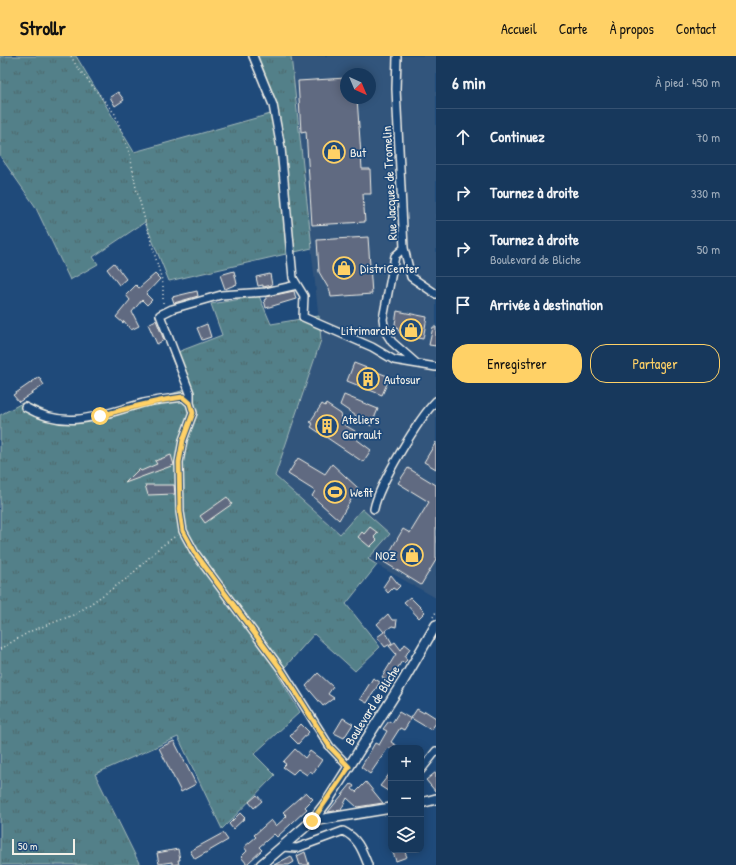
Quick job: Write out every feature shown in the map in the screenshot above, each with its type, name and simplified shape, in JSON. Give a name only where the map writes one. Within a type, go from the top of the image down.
[{"type":"main road","name":"Boulevard de Bliche","points":[[261,865],[312,821],[349,767],[436,625]]},
{"type":"main road","points":[[424,801],[436,799]]},
{"type":"main road","points":[[312,821],[388,808]]},
{"type":"street","points":[[253,56],[273,105],[281,148],[292,278],[304,296],[303,317],[372,347],[394,360],[436,367]]},
{"type":"street","name":"Rue Jacques de Tromelin","points":[[397,57],[396,89],[404,248],[411,277],[436,294]]},
{"type":"street","points":[[404,248],[395,256],[383,319],[386,331],[392,342],[416,363]]},
{"type":"street","points":[[297,285],[266,292],[221,295],[172,309],[160,315],[190,393],[190,403],[193,413],[183,440],[179,462],[180,512],[183,531],[195,553],[281,669],[330,747],[349,767]]},
{"type":"street","points":[[25,407],[48,418],[79,420],[100,416],[144,403],[166,399],[183,397],[190,403]]},
{"type":"street","points":[[374,508],[376,498],[405,446],[429,408],[436,400]]},
{"type":"street","points":[[424,766],[436,751]]},
{"type":"street","points":[[282,847],[297,848],[343,831],[352,835],[359,845],[368,865]]},
{"type":"path","points":[[71,56],[77,67],[115,114],[130,155],[136,188],[163,284],[164,313]]},
{"type":"path","points":[[0,649],[31,631],[76,614],[129,577],[159,548],[183,531]]},
{"type":"shaded area","points":[[291,56],[436,56],[436,598],[368,560],[361,510],[340,534],[275,476],[321,340]]},
{"type":"green space","points":[[0,56],[76,56],[134,152],[274,113],[248,56],[291,56],[312,248],[169,281],[145,222],[93,257],[98,264],[70,280],[35,206],[0,156]]},
{"type":"green space","points":[[259,296],[271,324],[319,316],[321,340],[275,476],[340,534],[362,509],[390,534],[368,559],[377,565],[346,604],[380,647],[355,671],[314,634],[278,675],[300,712],[254,754],[275,775],[222,829],[178,737],[95,774],[140,865],[0,865],[0,415],[24,402],[53,414],[75,417],[124,407],[185,390],[170,355],[222,335],[211,304]]},
{"type":"building","name":"But","points":[[340,78],[340,104],[357,104],[362,169],[370,169],[371,194],[363,194],[365,222],[312,225],[306,131],[301,132],[298,81]]},
{"type":"building","points":[[118,92],[124,100],[115,106],[110,97]]},
{"type":"building","name":"DistriCenter","points":[[368,237],[372,294],[331,297],[330,291],[319,272],[317,240]]},
{"type":"building","points":[[114,263],[126,279],[119,285],[107,269]]},
{"type":"building","points":[[234,271],[237,284],[225,289],[220,275]]},
{"type":"building","points":[[155,274],[160,279],[146,294],[152,300],[147,305],[142,300],[132,312],[139,326],[131,330],[124,321],[123,323],[116,317],[130,300],[126,295],[136,285],[139,288]]},
{"type":"building","points":[[270,274],[272,285],[263,287],[263,285],[258,286],[256,277]]},
{"type":"building","points":[[197,291],[198,296],[174,303],[172,297]]},
{"type":"building","points":[[294,291],[296,299],[266,308],[264,300],[266,297]]},
{"type":"building","name":"Litrimarché","points":[[397,311],[427,317],[423,339],[401,335],[395,324]]},
{"type":"building","points":[[156,320],[164,340],[157,344],[148,324]]},
{"type":"building","points":[[207,324],[211,337],[202,340],[197,328]]},
{"type":"building","points":[[433,327],[436,327],[436,346],[429,345]]},
{"type":"building","name":"Autosur","points":[[354,363],[390,377],[382,395],[347,381]]},
{"type":"building","points":[[39,377],[44,385],[19,402],[13,395]]},
{"type":"building","points":[[344,395],[378,409],[371,426],[340,405]]},
{"type":"building","name":"Ateliers Garrault","points":[[322,404],[325,406],[326,404],[341,414],[343,424],[355,431],[352,436],[371,450],[363,462],[311,427],[313,424],[310,422]]},
{"type":"building","points":[[436,442],[436,469],[424,462]]},
{"type":"building","points":[[171,455],[174,465],[125,483],[139,469],[141,471],[157,464],[155,461]]},
{"type":"building","name":"Wefit","points":[[298,458],[325,474],[332,464],[358,488],[339,520],[312,496],[315,491],[288,474]]},
{"type":"building","points":[[408,468],[436,485],[436,560],[421,585],[384,562],[403,529],[410,533],[429,502],[398,483]]},
{"type":"building","points":[[145,485],[174,485],[175,494],[148,495]]},
{"type":"building","points":[[227,497],[232,504],[205,523],[200,516]]},
{"type":"building","points":[[370,527],[378,533],[374,537],[377,540],[370,547],[358,537],[362,532],[364,534]]},
{"type":"building","points":[[391,575],[400,586],[396,590],[393,588],[388,593],[383,587]]},
{"type":"building","points":[[410,597],[425,612],[419,618],[404,602]]},
{"type":"building","points":[[388,614],[392,620],[397,620],[396,627],[392,626],[385,631],[392,643],[385,647],[377,637],[384,632],[377,624]]},
{"type":"building","points":[[395,642],[401,650],[405,644],[410,648],[405,657],[407,660],[404,663],[402,661],[389,682],[382,677],[396,654],[389,646]]},
{"type":"building","points":[[318,673],[333,687],[328,694],[334,698],[323,706],[306,686]]},
{"type":"building","points":[[373,678],[380,682],[367,703],[360,699]]},
{"type":"building","points":[[417,709],[424,713],[425,711],[436,718],[436,723],[431,730],[411,718]]},
{"type":"building","points":[[399,712],[411,719],[404,730],[400,728],[391,742],[396,745],[388,745],[388,748],[370,774],[361,767],[375,743],[379,745],[387,731],[383,729],[389,721],[392,723]]},
{"type":"building","points":[[343,718],[353,724],[344,738],[334,733]]},
{"type":"building","points":[[301,724],[309,732],[298,744],[290,736]]},
{"type":"building","points":[[174,741],[196,784],[181,792],[159,748]]},
{"type":"building","points":[[295,749],[305,758],[310,751],[322,760],[313,773],[310,771],[307,775],[298,769],[293,774],[283,767],[286,764],[283,762]]},
{"type":"building","points":[[436,772],[436,792],[426,780]]},
{"type":"building","points":[[388,776],[388,791],[380,786]]},
{"type":"building","points":[[366,782],[383,803],[357,807],[347,798],[341,810],[328,812],[351,784],[354,786],[352,789],[356,792]]},
{"type":"building","points":[[306,792],[313,799],[305,807],[307,809],[277,837],[274,834],[259,847],[262,850],[247,864],[241,857],[247,851],[244,847],[256,837],[254,835],[271,820],[276,826],[287,816],[283,812]]},
{"type":"building","points":[[257,795],[262,801],[254,808],[249,802]]},
{"type":"building","points":[[240,813],[245,818],[233,829],[229,824]]},
{"type":"building","points":[[223,833],[228,840],[195,859],[190,851]]},
{"type":"building","points":[[178,849],[180,860],[178,860],[179,864],[172,865],[172,862],[159,864],[157,853]]},
{"type":"building","points":[[305,852],[309,865],[300,865],[297,856]]},
{"type":"building","points":[[393,853],[405,853],[407,857],[396,861]]},
{"type":"building","points":[[291,856],[294,862],[289,865],[274,865]]},
{"type":"place","name":"But","points":[[334,152]]},
{"type":"place","name":"DistriCenter","points":[[344,268]]},
{"type":"place","name":"Litrimarché","points":[[411,330]]},
{"type":"place","name":"Autosur","points":[[368,379]]},
{"type":"place","name":"Ateliers Garrault","points":[[327,426]]},
{"type":"place","name":"Wefit","points":[[335,492]]},
{"type":"place","name":"NOZ","points":[[412,555]]},
{"type":"route","points":[[100,416],[144,403],[166,399],[183,397],[190,403],[193,413],[183,440],[179,462],[180,512],[183,531],[195,553],[281,669],[330,747],[349,767],[328,800],[312,821]]}]
